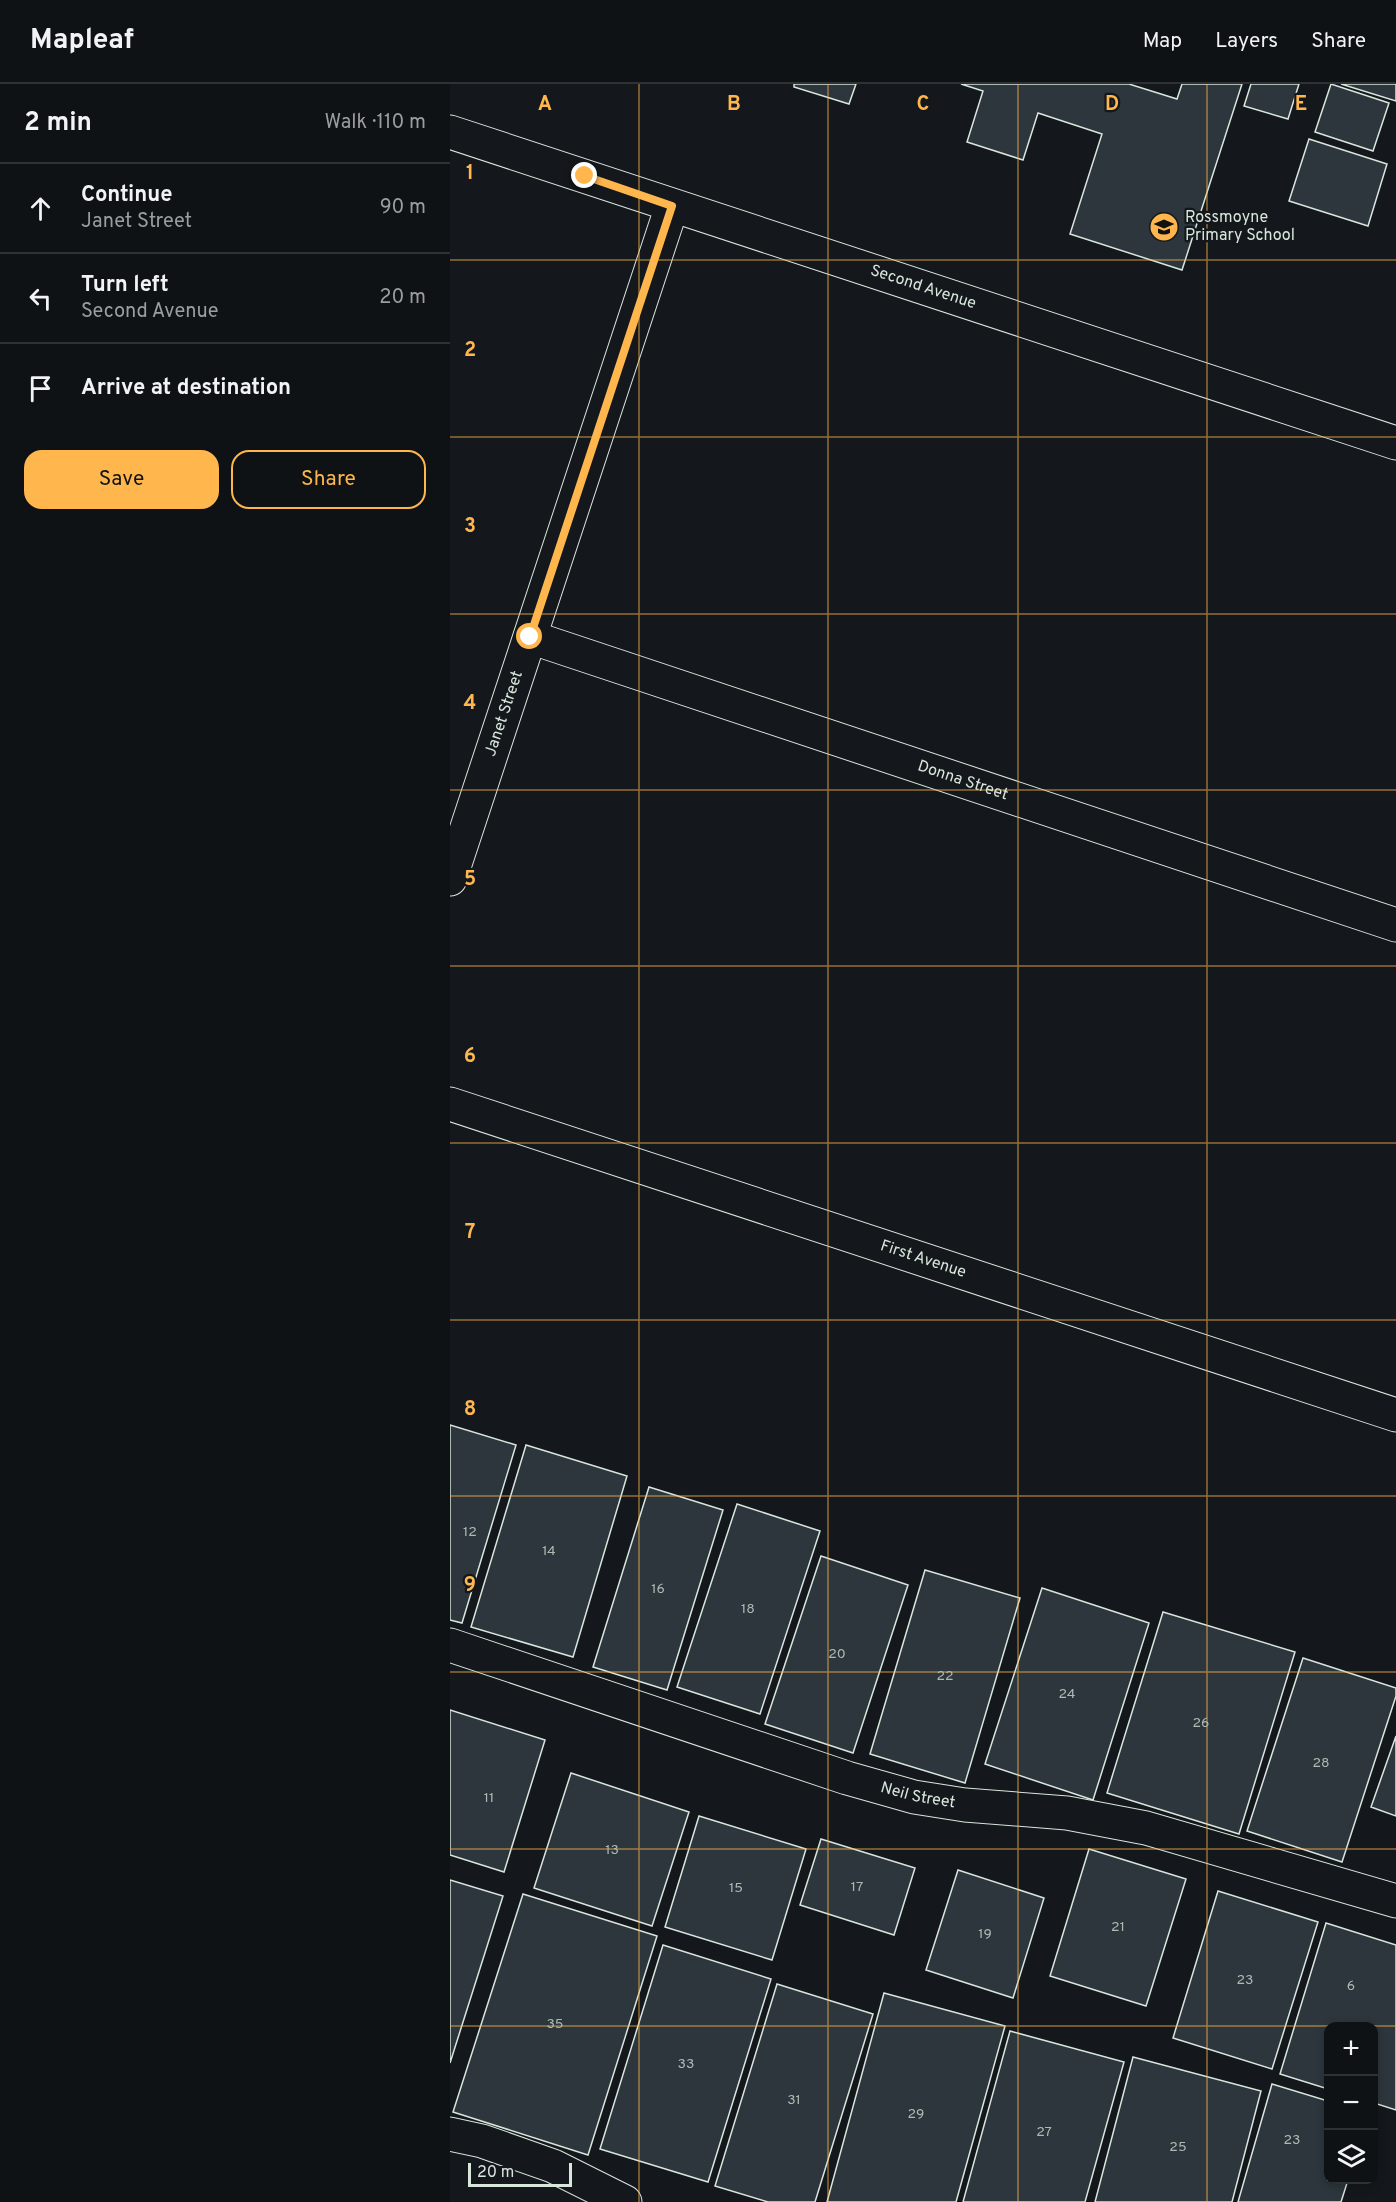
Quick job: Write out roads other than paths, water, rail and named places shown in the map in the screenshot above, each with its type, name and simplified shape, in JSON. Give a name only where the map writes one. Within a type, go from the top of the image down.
[{"type":"street","name":"Second Avenue","points":[[450,132],[1396,443]]},
{"type":"street","name":"Janet Street","points":[[450,879],[672,206]]},
{"type":"street","name":"Donna Street","points":[[530,637],[1396,925]]},
{"type":"street","name":"First Avenue","points":[[450,1104],[1396,1415]]},
{"type":"street","name":"Neil Street","points":[[450,1646],[847,1778],[914,1797],[965,1805],[1067,1813],[1146,1828],[1396,1901]]},
{"type":"street","points":[[450,2134],[482,2141],[553,2166],[625,2202]]},
{"type":"place","name":"Rossmoyne Primary School","points":[[1164,227]]}]
